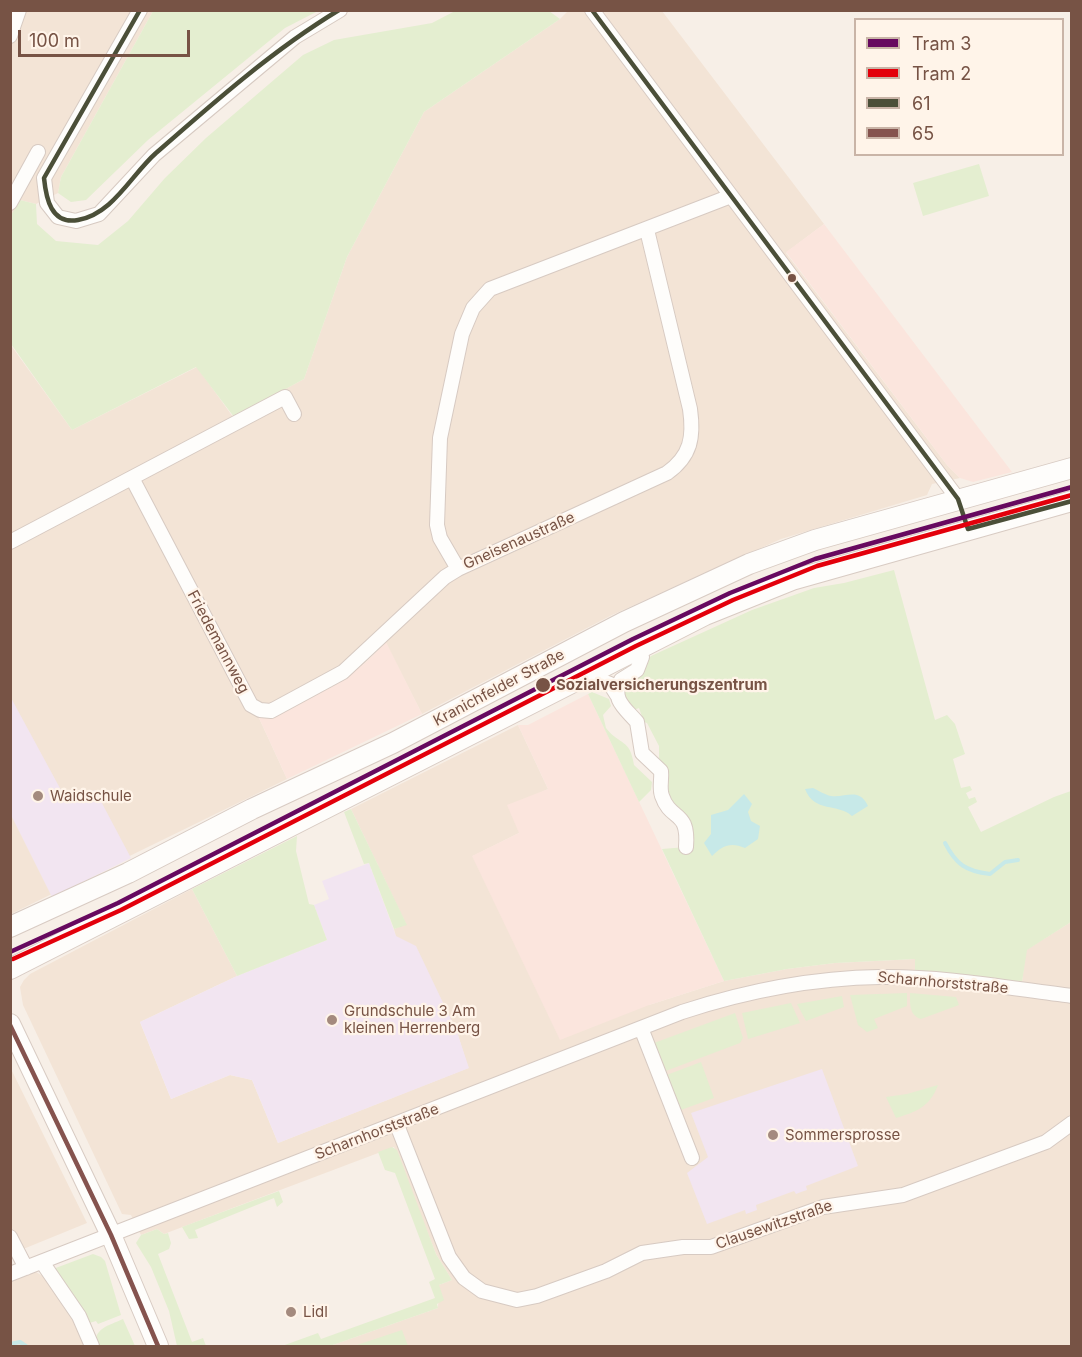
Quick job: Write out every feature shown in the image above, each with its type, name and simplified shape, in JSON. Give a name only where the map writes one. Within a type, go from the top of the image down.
[{"type":"main road","name":"Kranichfelder Straße","points":[[10,927],[82,895],[252,809],[393,743],[624,622],[729,573],[815,540],[1071,468]]},
{"type":"main road","points":[[958,499],[968,529]]},
{"type":"main road","name":"Kranichfelder Straße","points":[[10,969],[705,615],[792,580],[1071,501]]},
{"type":"main road","points":[[10,1024],[111,1235],[158,1347]]},
{"type":"street","points":[[10,36],[19,10]]},
{"type":"street","points":[[140,10],[44,178],[46,203],[62,219],[82,221],[99,214],[154,155],[296,37],[340,10]]},
{"type":"street","points":[[592,10],[958,499]]},
{"type":"street","points":[[10,203],[38,152]]},
{"type":"street","name":"Gneisenaustraße","points":[[647,230],[690,409],[693,430],[686,455],[667,473],[458,569],[440,537],[437,525],[440,443],[462,334],[473,308],[490,289],[731,196]]},
{"type":"street","points":[[10,542],[285,397],[294,414]]},
{"type":"street","name":"Friedemannweg","points":[[132,478],[251,705],[260,710],[271,711],[343,672],[445,578],[458,569]]},
{"type":"street","points":[[617,696],[621,680],[636,670],[642,657]]},
{"type":"street","points":[[600,680],[610,684],[624,709],[638,722],[642,753],[661,771],[661,794],[666,804],[682,818],[687,827],[686,847]]},
{"type":"street","name":"Scharnhorststraße","points":[[10,1274],[642,1028],[732,996],[790,985],[881,976],[955,981],[1071,996]]},
{"type":"street","points":[[642,1028],[692,1158]]},
{"type":"street","name":"Clausewitzstraße","points":[[397,1125],[449,1257],[458,1271],[482,1291],[517,1300],[537,1296],[606,1271],[642,1253],[683,1247],[711,1247],[823,1207],[903,1195],[1038,1145],[1071,1123]]},
{"type":"street","points":[[10,1237],[26,1268]]},
{"type":"street","points":[[42,1262],[93,1329],[92,1347]]},
{"type":"shaded area","points":[[11,11],[153,11],[61,177],[58,193],[36,204],[20,200],[11,217]]},
{"type":"shaded area","points":[[568,11],[662,11],[824,224],[786,253],[947,465],[960,478],[932,484],[927,495],[781,539],[612,615],[422,714],[385,642],[365,663],[339,682],[274,714],[259,718],[287,779],[11,914],[10,344],[72,430],[197,367],[233,417],[304,379],[347,257],[424,112],[560,19]]},
{"type":"shaded area","points":[[824,224],[1012,472],[973,482],[960,478],[947,465],[786,252]]},
{"type":"shaded area","points":[[386,642],[422,714],[287,779],[259,718],[274,714],[339,682],[365,663]]},
{"type":"shaded area","points":[[588,694],[724,981],[649,1005],[560,1040],[472,856],[519,833],[507,805],[548,789],[518,725],[528,725]]},
{"type":"shaded area","name":"Waidschule","points":[[10,696],[68,803],[95,790],[131,858],[52,897],[11,815]]},
{"type":"shaded area","points":[[518,725],[548,789],[534,796],[519,833],[473,856],[649,1005],[724,981],[835,963],[915,959],[915,970],[1022,982],[1026,950],[1071,922],[1071,1346],[330,1346],[438,1308],[439,1285],[452,1280],[436,1254],[394,1147],[164,1234],[157,1229],[141,1235],[131,1215],[122,1214],[23,1005],[20,987],[24,980],[30,974],[192,889],[237,976],[140,1022],[171,1099],[230,1075],[252,1080],[278,1143],[468,1068],[457,1032],[396,937],[394,929],[406,924],[351,809]]},
{"type":"shaded area","points":[[369,863],[396,936],[416,946],[457,1032],[469,1068],[278,1143],[252,1080],[230,1075],[171,1099],[140,1022],[237,976],[327,940],[314,905],[329,899],[322,881]]},
{"type":"shaded area","points":[[10,1067],[87,1223],[11,1254],[10,1253]]},
{"type":"shaded area","name":"Sommersprosse","points":[[822,1069],[858,1166],[806,1186],[807,1190],[796,1194],[794,1191],[756,1205],[757,1210],[746,1214],[745,1210],[707,1224],[687,1173],[708,1157],[691,1113]]},
{"type":"shaded area","points":[[34,1271],[48,1279],[57,1288],[88,1346],[11,1346],[11,1279]]},
{"type":"green space","points":[[153,11],[318,11],[285,28],[148,140],[86,200],[71,202],[58,193],[61,177]]},
{"type":"green space","points":[[455,11],[549,11],[560,19],[424,112],[347,257],[304,379],[234,417],[196,367],[72,430],[11,344],[10,217],[20,200],[36,204],[37,224],[56,241],[98,245],[128,221],[165,178],[206,138],[303,55],[334,40],[432,23]]},
{"type":"green space","points":[[979,164],[989,196],[923,216],[913,183]]},
{"type":"green space","points":[[894,570],[935,720],[947,715],[955,724],[965,754],[953,759],[961,788],[970,786],[972,790],[966,793],[969,799],[975,797],[977,802],[968,807],[981,832],[1071,791],[1071,922],[1027,950],[1022,982],[915,970],[915,959],[835,963],[724,981],[662,849],[686,847],[692,832],[691,823],[670,804],[659,758],[659,746],[647,723],[644,722],[639,708],[634,710],[627,707],[621,684],[635,674],[651,656],[752,610],[814,588]]},
{"type":"green space","points":[[592,692],[609,699],[611,706],[603,715],[606,728],[627,746],[634,765],[652,782],[651,790],[639,802],[588,694]]},
{"type":"green space","points":[[351,809],[407,925],[394,929],[369,863],[364,864],[344,812]]},
{"type":"green space","points":[[297,836],[296,851],[309,904],[314,905],[327,940],[237,976],[192,889]]},
{"type":"green space","points":[[907,993],[907,1006],[874,1019],[878,1028],[867,1032],[858,1025],[850,995]]},
{"type":"green space","points":[[910,993],[956,997],[959,1005],[921,1019],[912,1012]]},
{"type":"green space","points":[[842,996],[844,1007],[806,1021],[797,1004]]},
{"type":"green space","points":[[791,1003],[800,1023],[748,1039],[742,1013]]},
{"type":"green space","points":[[735,1013],[743,1038],[740,1043],[663,1072],[654,1043]]},
{"type":"green space","points":[[701,1062],[714,1098],[678,1111],[664,1076]]},
{"type":"green space","points":[[938,1085],[931,1099],[922,1108],[896,1118],[886,1097]]},
{"type":"green space","points":[[392,1147],[397,1150],[436,1254],[452,1280],[439,1285],[444,1300],[437,1304],[438,1308],[330,1346],[282,1346],[318,1333],[321,1339],[435,1298],[429,1282],[435,1279],[395,1173],[385,1170],[378,1152]]},
{"type":"green space","points":[[279,1191],[283,1202],[277,1207],[274,1198],[195,1230],[198,1238],[189,1239],[182,1227]]},
{"type":"green space","points":[[157,1229],[164,1234],[168,1233],[171,1243],[169,1249],[158,1254],[192,1342],[203,1338],[206,1346],[177,1346],[169,1311],[151,1267],[136,1243],[141,1235]]},
{"type":"green space","points":[[93,1254],[105,1261],[121,1315],[98,1324],[96,1321],[86,1324],[53,1269]]},
{"type":"green space","points":[[123,1319],[135,1346],[95,1346],[99,1331]]},
{"type":"green space","points":[[402,1330],[408,1346],[354,1346]]},
{"type":"water","points":[[813,788],[831,796],[856,795],[861,797],[868,806],[852,816],[814,802],[805,789]]},
{"type":"water","points":[[744,794],[752,804],[748,812],[751,821],[760,826],[758,839],[745,848],[735,845],[727,846],[712,856],[704,843],[711,834],[711,815],[728,810]]},
{"type":"waterway","points":[[945,843],[957,861],[981,873],[990,874],[1005,862],[1018,860]]},
{"type":"waterway","points":[[10,1344],[20,1342],[26,1346]]},
{"type":"tram line","name":"3","points":[[10,952],[118,903],[633,639],[730,593],[815,559],[1072,487]]},
{"type":"tram line","name":"2","points":[[13,959],[121,910],[636,646],[733,600],[817,566],[1072,495]]},
{"type":"transit line","name":"61","points":[[140,10],[44,178],[46,194],[52,208],[62,218],[78,220],[101,210],[121,192],[156,153],[222,96],[267,59],[339,10]]},
{"type":"transit line","name":"61","points":[[592,10],[958,499],[968,529],[1072,501]]},
{"type":"transit line","name":"65","points":[[10,1025],[111,1235],[158,1346]]},
{"type":"place","name":"Sozialversicherungszentrum","points":[[543,685]]},
{"type":"place","name":"Waidschule","points":[[38,796]]},
{"type":"place","name":"Grundschule 3 Am kleinen Herrenberg","points":[[332,1020]]},
{"type":"place","name":"Sommersprosse","points":[[773,1135]]},
{"type":"place","name":"Lidl","points":[[291,1312]]}]
